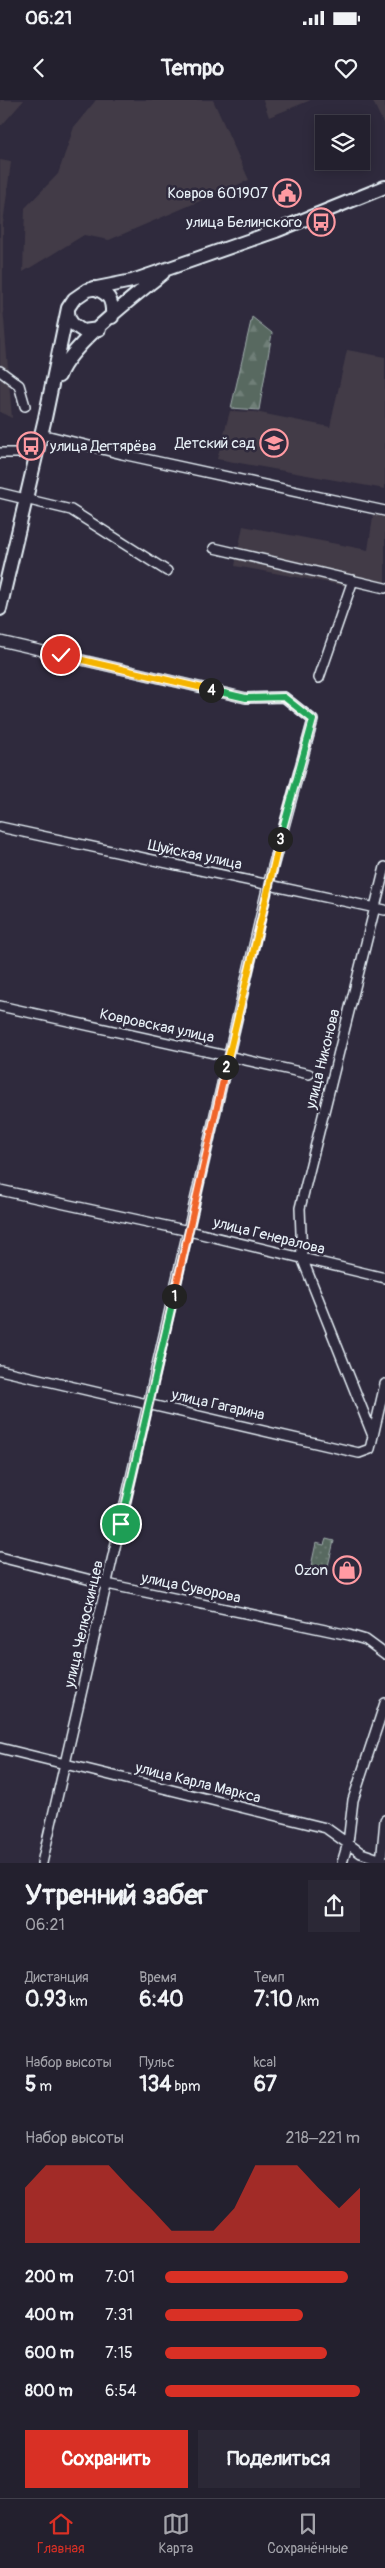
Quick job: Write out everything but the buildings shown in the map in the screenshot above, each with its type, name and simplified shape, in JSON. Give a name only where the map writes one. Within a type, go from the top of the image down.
[{"type":"main road","points":[[0,609],[42,434],[68,308],[74,299],[93,288],[132,280],[276,231],[385,187]]},
{"type":"main road","points":[[45,418],[64,363],[112,317],[167,269]]},
{"type":"main road","points":[[93,288],[103,291],[109,296],[113,304],[112,317]]},
{"type":"main road","points":[[68,308],[68,317],[72,325],[82,331],[99,329]]},
{"type":"street","points":[[0,371],[19,385],[25,406]]},
{"type":"street","points":[[42,434],[122,454],[385,511]]},
{"type":"street","points":[[0,453],[37,453]]},
{"type":"street","points":[[0,493],[26,501],[71,510],[167,571]]},
{"type":"street","points":[[214,548],[385,588]]},
{"type":"street","points":[[319,678],[353,580]]},
{"type":"street","name":"улица Челюскинцев","points":[[0,641],[246,698],[284,697],[313,720],[268,886],[42,1863]]},
{"type":"street","name":"Шуйская улица","points":[[0,826],[385,910]]},
{"type":"street","name":"улица Никонова","points":[[373,1436],[302,1258],[300,1208],[385,868]]},
{"type":"street","name":"Ковровская улица","points":[[0,1006],[308,1074]]},
{"type":"street","name":"улица Генералова","points":[[0,1190],[189,1231],[385,1278]]},
{"type":"street","name":"улица Гагарина","points":[[0,1370],[359,1453],[370,1449],[373,1436]]},
{"type":"street","points":[[373,1436],[385,1384]]},
{"type":"street","name":"улица Суворова","points":[[0,1557],[107,1584],[316,1627],[366,1640],[376,1645],[385,1654]]},
{"type":"street","points":[[342,1863],[348,1843],[353,1800],[385,1706]]},
{"type":"street","name":"улица Карла Маркса","points":[[0,1748],[326,1828],[361,1853],[383,1861]]},
{"type":"street","points":[[383,1861],[385,1820]]},
{"type":"shaded area","points":[[0,100],[24,100],[2,125],[0,125]]},
{"type":"shaded area","points":[[96,100],[213,100],[249,180],[109,240],[84,235],[23,272],[25,208],[58,174],[74,127]]},
{"type":"shaded area","points":[[263,100],[311,100],[269,117]]},
{"type":"shaded area","points":[[372,100],[385,100],[385,127],[376,108]]},
{"type":"shaded area","points":[[0,160],[11,162],[3,224],[3,307],[12,418],[0,412]]},
{"type":"shaded area","points":[[347,350],[385,357],[385,489],[217,459],[230,411],[255,412],[330,427]]},
{"type":"shaded area","points":[[374,511],[385,514],[385,593],[235,566],[243,526],[368,550]]},
{"type":"green space","points":[[252,317],[272,333],[259,410],[231,408]]},
{"type":"green space","points":[[326,1539],[334,1541],[327,1570],[311,1566],[316,1543],[324,1545]]},
{"type":"place","name":"Ковров 601907","points":[[287,193]]},
{"type":"place","name":"улица Белинского","points":[[321,222]]},
{"type":"place","name":"Детский сад","points":[[274,443]]},
{"type":"place","name":"улица Дегтярёва","points":[[31,446]]},
{"type":"place","name":"Ozon","points":[[347,1570]]},
{"type":"route","points":[[61,655],[246,698],[284,697],[313,720],[268,886],[121,1524]]}]
